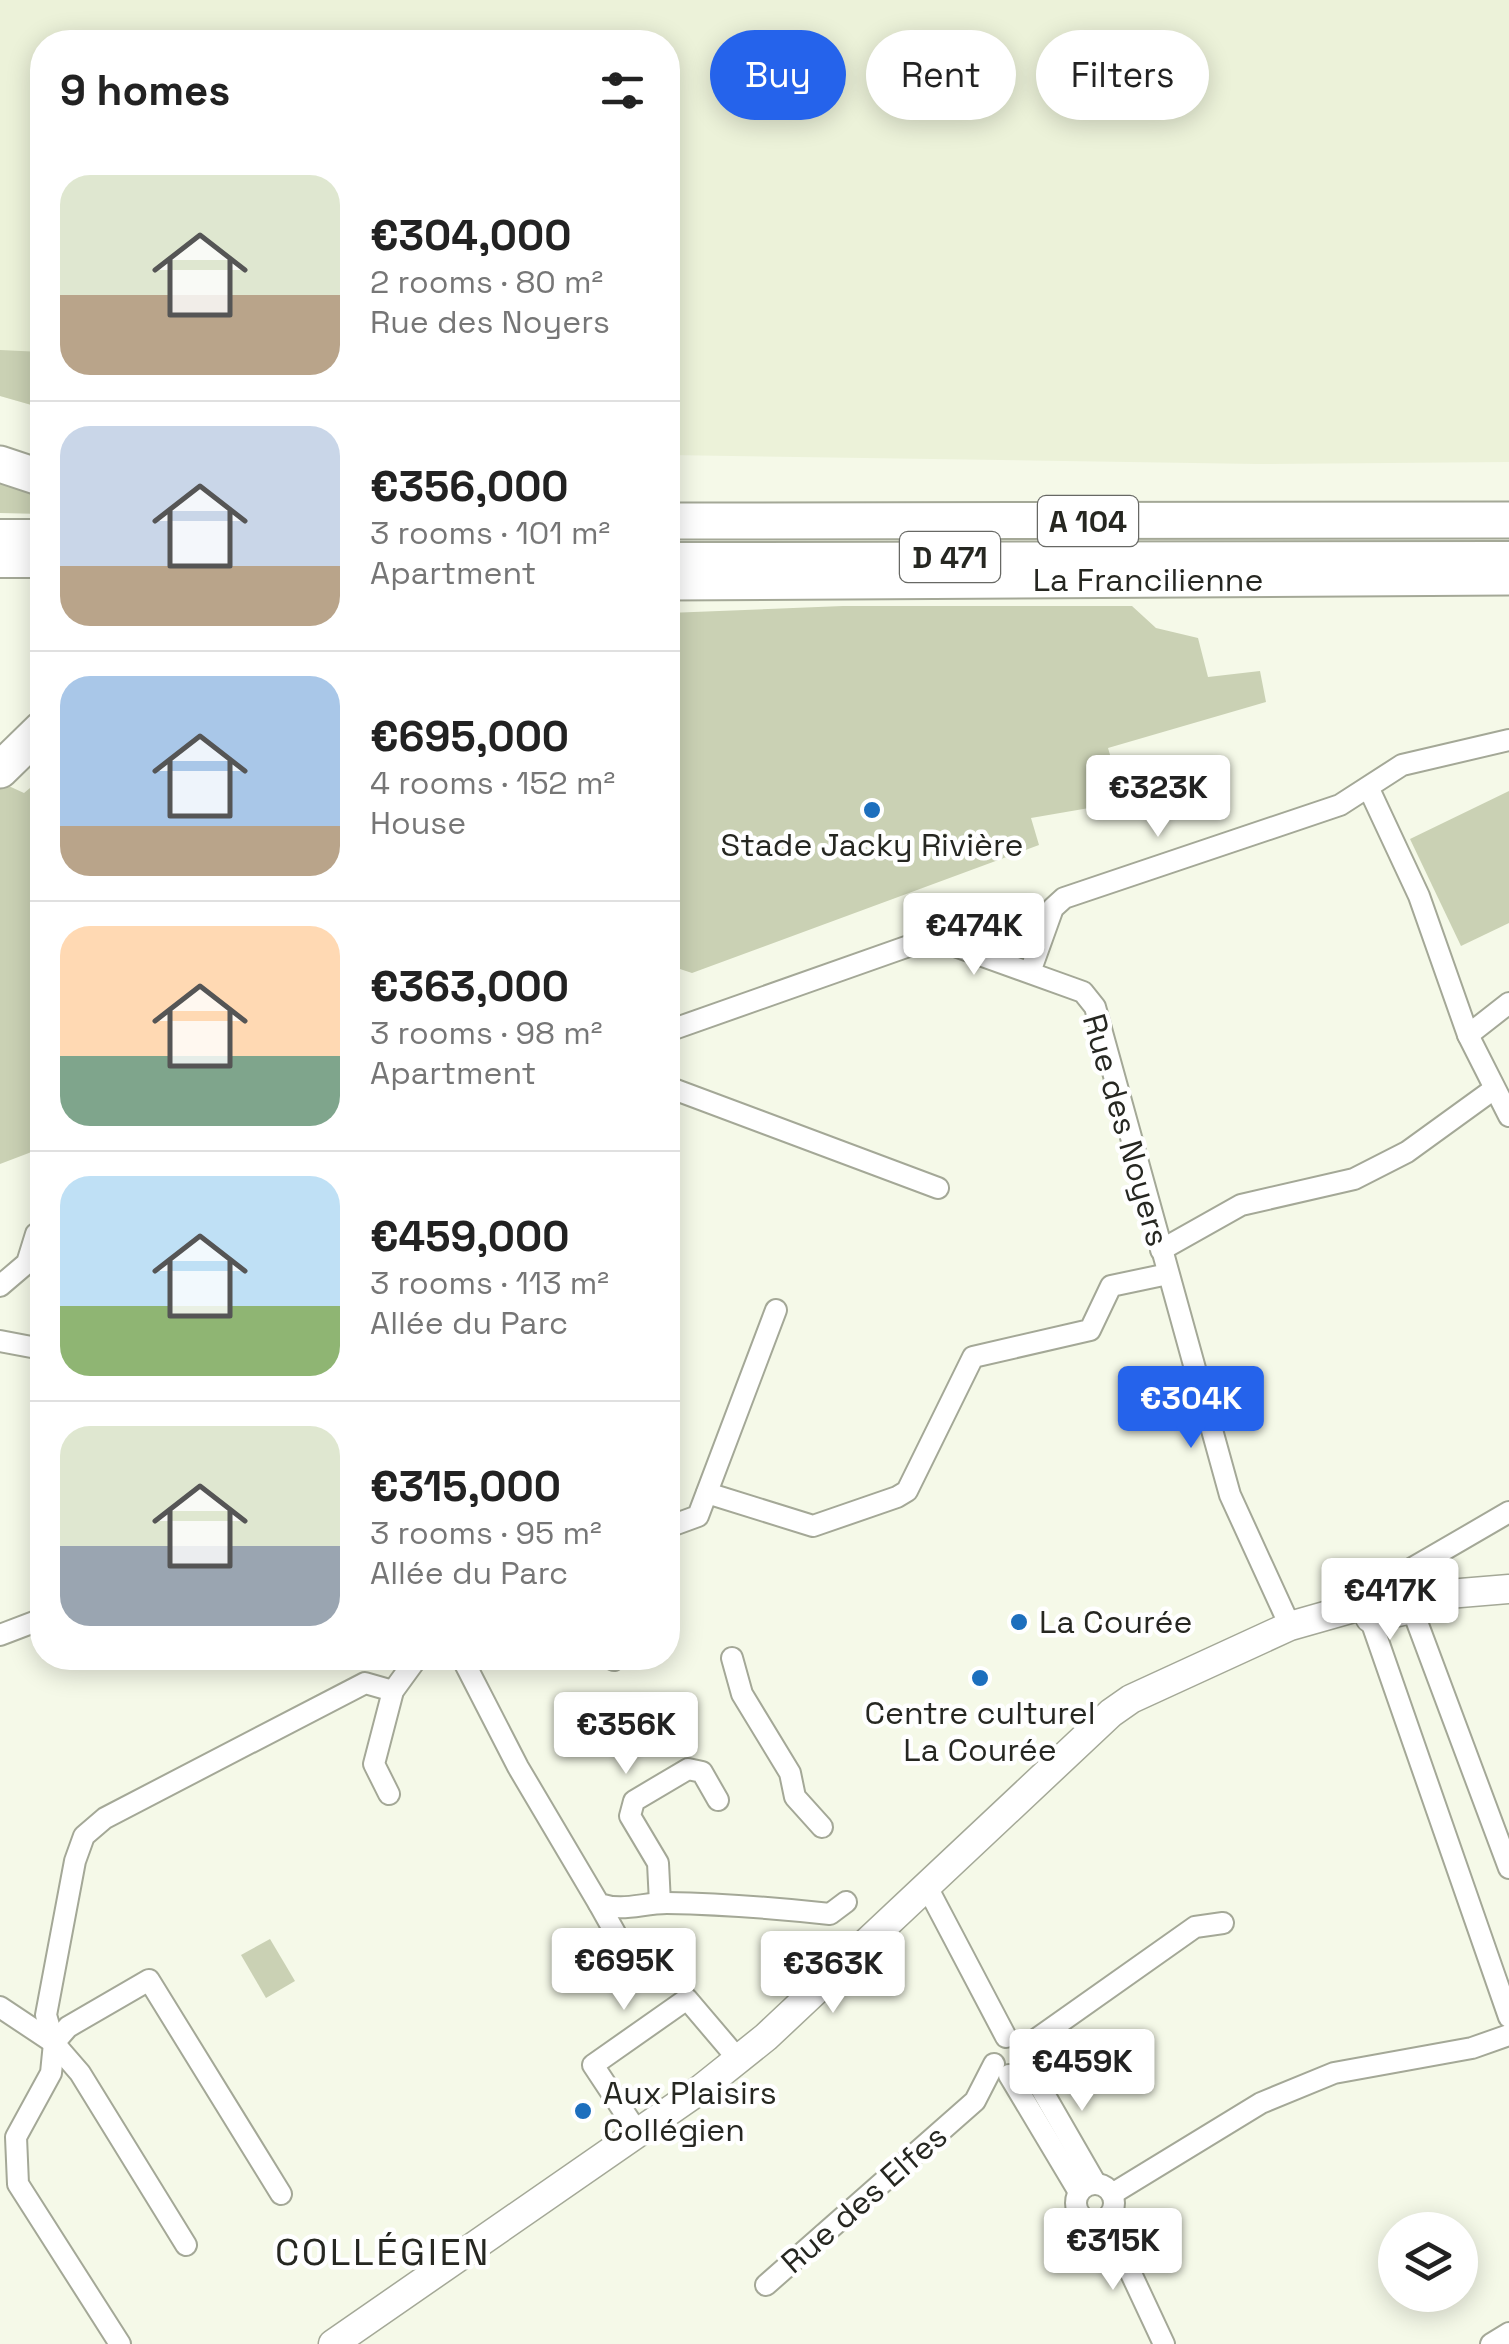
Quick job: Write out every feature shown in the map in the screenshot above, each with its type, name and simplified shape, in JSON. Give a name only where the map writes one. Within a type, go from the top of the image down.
[{"type":"highway","points":[[0,464],[30,474]]},
{"type":"highway","name":"La Francilienne","points":[[680,520],[1509,520]]},
{"type":"highway","name":"La Francilienne","points":[[680,582],[1509,578]]},
{"type":"highway","points":[[0,770],[30,741]]},
{"type":"main road","points":[[0,535],[30,536]]},
{"type":"main road","name":"D 471","points":[[680,558],[1509,558]]},
{"type":"main road","points":[[0,562],[30,562]]},
{"type":"main road","points":[[333,2344],[738,2059],[807,2001],[926,1884],[1111,1713],[1131,1699],[1290,1626],[1372,1603],[1402,1584],[1411,1601],[1509,1589]]},
{"type":"street","points":[[1030,972],[1053,908],[1064,898],[1340,805],[1402,765],[1509,740]]},
{"type":"street","points":[[1369,789],[1419,896],[1468,1035],[1509,1116]]},
{"type":"street","name":"Rue des Noyers","points":[[680,1028],[924,941],[940,941],[1083,992],[1095,1008],[1230,1494],[1290,1626]]},
{"type":"street","points":[[1468,1035],[1509,1003]]},
{"type":"street","points":[[1161,1250],[1241,1205],[1354,1179],[1407,1152],[1494,1089]]},
{"type":"street","points":[[680,1091],[938,1188]]},
{"type":"street","points":[[0,1286],[26,1263],[30,1251]]},
{"type":"street","points":[[707,1493],[813,1526],[897,1497],[906,1490],[974,1356],[1090,1330],[1111,1286],[1168,1274]]},
{"type":"street","points":[[680,1523],[698,1516],[776,1310]]},
{"type":"street","points":[[0,1341],[30,1346]]},
{"type":"street","points":[[1509,1512],[1372,1603],[1509,2016]]},
{"type":"street","points":[[1411,1601],[1509,1868]]},
{"type":"street","points":[[0,1635],[30,1624]]},
{"type":"street","points":[[732,1658],[742,1694],[790,1774],[795,1797],[822,1827]]},
{"type":"street","points":[[389,1794],[374,1764],[393,1691],[408,1670]]},
{"type":"street","points":[[468,1670],[518,1768],[622,1947]]},
{"type":"street","points":[[120,2344],[9,2187],[16,2137],[52,2073],[54,2043],[46,2014],[75,1861],[84,1836],[106,1818],[366,1683],[393,1691]]},
{"type":"street","points":[[660,1903],[658,1863],[630,1816],[634,1801],[688,1769],[702,1772],[718,1800]]},
{"type":"street","points":[[926,1884],[1006,2037],[1018,2037],[1015,2063],[1096,2190],[1113,2211],[1106,2220],[1094,2223],[1083,2219],[1076,2209],[1096,2190],[1260,2103],[1334,2074],[1454,2052],[1509,2036]]},
{"type":"street","points":[[599,1904],[618,1910],[660,1903],[743,1904],[830,1914],[846,1902]]},
{"type":"street","points":[[1015,2063],[1195,1926],[1223,1923]]},
{"type":"street","points":[[54,2043],[68,2027],[149,1980],[280,2194]]},
{"type":"street","points":[[638,2133],[593,2065],[687,1999],[738,2059]]},
{"type":"street","points":[[0,2007],[54,2043],[80,2074],[186,2245]]},
{"type":"street","name":"Rue des Elfes","points":[[766,2285],[1015,2063],[996,2045],[1006,2037]]},
{"type":"street","points":[[1106,2220],[1164,2344]]},
{"type":"street","points":[[1491,2344],[1509,2332]]},
{"type":"shaded area","points":[[0,0],[1509,0],[1509,462],[1257,464],[680,455],[680,30],[30,30],[30,405],[0,396]]},
{"type":"shaded area","points":[[0,350],[30,351],[30,405],[0,396]]},
{"type":"shaded area","points":[[0,476],[30,487],[30,514],[0,513]]},
{"type":"shaded area","name":"Stade Jacky Rivière","points":[[843,606],[1132,606],[1156,628],[1198,638],[1208,677],[1260,671],[1266,702],[1108,748],[1124,802],[1031,818],[1039,845],[692,973],[680,969],[680,613]]},
{"type":"shaded area","points":[[0,782],[24,793],[30,788],[30,1153],[0,1164]]},
{"type":"shaded area","points":[[1509,791],[1509,923],[1461,946],[1410,839]]},
{"type":"shaded area","points":[[270,1939],[295,1981],[266,1998],[241,1955]]},
{"type":"place","name":"Stade Jacky Rivière","points":[[872,810]]},
{"type":"place","name":"La Courée","points":[[1019,1622]]},
{"type":"place","name":"Centre culturel La Courée","points":[[980,1678]]},
{"type":"place","name":"Aux Plaisirs Collégien","points":[[583,2111]]},
{"type":"district","name":"COLLÉGIEN","points":[[383,2252]]}]
